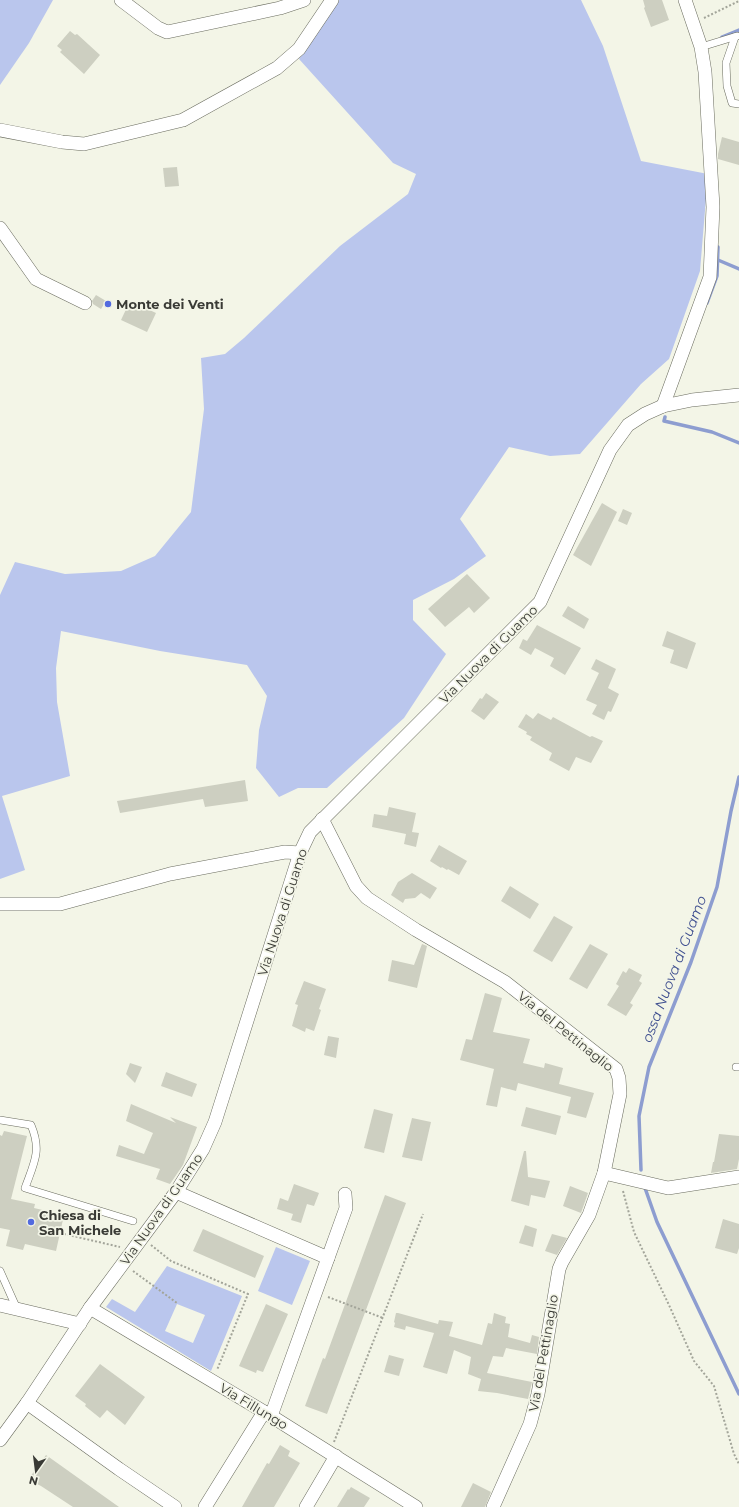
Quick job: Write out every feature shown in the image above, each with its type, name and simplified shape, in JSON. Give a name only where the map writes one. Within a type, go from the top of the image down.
[{"type":"street","points":[[121,0],[158,28],[168,32],[280,8],[304,0]]},
{"type":"street","points":[[0,130],[62,142],[84,144],[183,120],[277,68],[299,49],[332,0]]},
{"type":"street","points":[[663,406],[710,277],[713,207],[705,72],[701,47],[685,0]]},
{"type":"street","points":[[0,228],[36,279],[85,303]]},
{"type":"street","name":"Via Nuova di Guamo","points":[[0,1440],[90,1308],[176,1192],[202,1149],[215,1122],[300,853],[310,832],[540,602],[610,450],[628,425],[645,414],[663,406],[692,400],[739,395]]},
{"type":"street","name":"Via del Pettinaglio","points":[[322,819],[356,886],[367,898],[416,930],[505,982],[616,1069],[619,1078],[620,1094],[604,1173],[589,1215],[559,1269],[538,1394],[530,1424],[493,1507]]},
{"type":"street","points":[[0,904],[60,904],[170,874],[285,852],[300,853]]},
{"type":"street","points":[[604,1173],[668,1188],[739,1177]]},
{"type":"street","points":[[176,1192],[328,1258]]},
{"type":"street","points":[[205,1507],[267,1414],[316,1292],[346,1208],[345,1194]]},
{"type":"street","points":[[0,1305],[80,1324]]},
{"type":"street","name":"Via Fillungo","points":[[90,1308],[333,1454],[410,1506]]},
{"type":"street","points":[[27,1402],[119,1469],[175,1507]]},
{"type":"street","points":[[306,1507],[333,1454]]},
{"type":"lane","points":[[701,47],[737,36]]},
{"type":"lane","points":[[737,36],[726,63],[727,86],[732,103],[739,104]]},
{"type":"lane","points":[[0,1120],[31,1125],[36,1136],[37,1154],[26,1188],[133,1221]]},
{"type":"lane","points":[[0,1271],[17,1309]]},
{"type":"path","points":[[693,24],[739,1]]},
{"type":"path","points":[[620,1176],[634,1232],[694,1361],[714,1386],[734,1454],[739,1464]]},
{"type":"path","points":[[333,1454],[423,1214]]},
{"type":"path","points":[[60,1232],[133,1250]]},
{"type":"path","points":[[142,1238],[171,1261],[248,1294],[212,1380]]},
{"type":"path","points":[[120,1268],[131,1269],[177,1303]]},
{"type":"path","points":[[316,1292],[383,1318]]},
{"type":"shaded area","points":[[0,0],[53,0],[29,43],[0,85]]},
{"type":"shaded area","points":[[336,0],[581,0],[603,46],[641,161],[708,174],[700,271],[669,359],[641,384],[580,454],[550,456],[509,447],[460,519],[486,556],[454,579],[413,600],[413,620],[446,654],[404,718],[327,788],[298,788],[279,797],[256,768],[259,730],[267,696],[247,665],[160,651],[61,631],[56,668],[57,702],[70,776],[2,796],[25,870],[0,879],[0,595],[15,562],[65,574],[121,571],[155,556],[191,512],[204,409],[201,358],[225,354],[244,338],[340,246],[408,194],[416,174],[393,163],[299,59]]},
{"type":"shaded area","points":[[276,1247],[310,1261],[292,1305],[258,1291]]},
{"type":"shaded area","points":[[167,1266],[242,1296],[211,1371],[106,1307],[112,1299],[135,1312]],"holes":[[[177,1304],[205,1315],[193,1343],[165,1331]]]},
{"type":"building","points":[[643,0],[662,0],[669,20],[651,27],[644,8]]},
{"type":"building","points":[[70,31],[75,35],[77,34],[100,55],[84,74],[60,52],[62,50],[57,46]]},
{"type":"building","points":[[722,137],[739,142],[739,165],[718,159]]},
{"type":"building","points":[[177,167],[179,186],[165,187],[163,168]]},
{"type":"building","points":[[96,295],[106,301],[101,309],[93,304],[92,301]]},
{"type":"building","points":[[130,301],[156,313],[147,332],[121,320]]},
{"type":"building","points":[[602,503],[617,512],[591,566],[573,555]]},
{"type":"building","points":[[623,509],[632,513],[627,525],[618,521]]},
{"type":"building","points":[[467,574],[490,598],[474,613],[469,607],[445,627],[428,609]]},
{"type":"building","points":[[568,606],[589,619],[584,629],[562,616]]},
{"type":"building","points":[[537,625],[581,648],[565,675],[550,666],[554,658],[535,648],[531,655],[519,648],[523,639],[527,641]]},
{"type":"building","points":[[667,631],[696,643],[687,669],[670,663],[674,650],[662,646]]},
{"type":"building","points":[[596,659],[616,669],[608,688],[619,694],[611,712],[608,711],[604,720],[592,714],[597,705],[586,700],[599,673],[591,669]]},
{"type":"building","points":[[486,693],[499,702],[484,720],[471,711],[480,698],[482,699]]},
{"type":"building","points":[[538,713],[551,720],[553,717],[590,737],[592,736],[603,741],[591,763],[576,757],[569,771],[549,760],[552,753],[530,740],[532,737],[518,727],[526,714],[533,719]]},
{"type":"building","points":[[245,780],[248,801],[205,807],[203,799],[120,813],[117,801]]},
{"type":"building","points":[[389,807],[416,813],[412,832],[419,833],[416,847],[404,844],[406,834],[372,827],[374,814],[387,816]]},
{"type":"building","points":[[439,845],[467,861],[459,875],[448,869],[441,868],[430,861]]},
{"type":"building","points":[[412,873],[437,888],[430,899],[421,893],[415,898],[405,899],[403,903],[391,895],[398,882]]},
{"type":"building","points":[[510,886],[539,904],[530,919],[501,901]]},
{"type":"building","points":[[554,916],[573,927],[552,962],[533,951]]},
{"type":"building","points":[[422,944],[427,946],[417,988],[388,981],[392,960],[414,965]]},
{"type":"building","points":[[590,944],[608,954],[587,989],[569,979]]},
{"type":"building","points":[[629,968],[642,975],[639,981],[642,983],[630,1003],[633,1005],[626,1016],[607,1005],[619,986],[616,984],[623,971],[626,973]]},
{"type":"building","points":[[304,981],[326,989],[319,1009],[321,1010],[314,1031],[306,1028],[305,1032],[292,1026],[298,1005],[295,1004]]},
{"type":"building","points":[[485,993],[502,998],[493,1032],[530,1039],[523,1063],[544,1068],[545,1063],[563,1068],[559,1084],[594,1093],[586,1118],[567,1113],[571,1097],[518,1083],[516,1091],[501,1087],[497,1107],[486,1105],[494,1069],[460,1060],[466,1039],[472,1040]]},
{"type":"building","points":[[328,1036],[339,1038],[336,1058],[324,1055]]},
{"type":"building","points":[[130,1063],[142,1067],[135,1083],[126,1074]]},
{"type":"building","points":[[166,1072],[197,1084],[192,1097],[161,1086]]},
{"type":"building","points":[[131,1104],[176,1123],[170,1117],[197,1127],[183,1165],[170,1184],[156,1179],[160,1169],[116,1156],[119,1145],[144,1154],[153,1133],[126,1121]]},
{"type":"building","points":[[526,1107],[561,1116],[556,1135],[521,1126]]},
{"type":"building","points":[[374,1109],[393,1114],[384,1153],[364,1148]]},
{"type":"building","points":[[412,1118],[431,1122],[422,1161],[402,1157]]},
{"type":"building","name":"Chiesa di San Michele","points":[[4,1131],[27,1136],[11,1199],[35,1204],[34,1208],[64,1215],[56,1251],[25,1244],[23,1250],[6,1246],[10,1230],[0,1228],[0,1135],[2,1136]]},
{"type":"building","points":[[719,1134],[739,1136],[739,1159],[737,1169],[711,1173],[714,1162]]},
{"type":"building","points":[[524,1151],[526,1151],[528,1177],[550,1181],[545,1198],[531,1195],[529,1206],[511,1201]]},
{"type":"building","points":[[294,1184],[319,1193],[314,1206],[307,1204],[301,1223],[291,1220],[293,1214],[277,1209],[280,1198],[288,1201]]},
{"type":"building","points":[[570,1186],[588,1193],[581,1213],[563,1206]]},
{"type":"building","points":[[385,1195],[406,1203],[327,1414],[305,1406],[323,1358],[325,1359]]},
{"type":"building","points":[[723,1219],[739,1224],[739,1248],[737,1254],[715,1248]]},
{"type":"building","points":[[525,1225],[537,1229],[533,1247],[519,1243]]},
{"type":"building","points":[[203,1229],[264,1256],[255,1278],[193,1251]]},
{"type":"building","points":[[552,1234],[567,1238],[557,1255],[545,1251]]},
{"type":"building","points":[[266,1304],[288,1314],[263,1372],[257,1370],[256,1373],[239,1366]]},
{"type":"building","points":[[396,1313],[438,1324],[439,1320],[453,1322],[449,1336],[482,1345],[488,1323],[492,1324],[494,1313],[506,1317],[505,1323],[510,1324],[508,1337],[530,1343],[532,1335],[539,1337],[537,1354],[506,1348],[503,1357],[493,1356],[487,1373],[532,1382],[528,1399],[478,1391],[481,1379],[468,1374],[471,1357],[454,1350],[447,1374],[423,1367],[434,1333],[406,1326],[405,1330],[394,1327]]},
{"type":"building","points":[[389,1355],[404,1359],[399,1376],[384,1372]]},
{"type":"building","points":[[100,1364],[145,1397],[125,1425],[107,1410],[100,1418],[85,1406],[86,1404],[75,1396]]},
{"type":"building","points":[[280,1445],[290,1451],[288,1456],[300,1463],[274,1507],[242,1507],[267,1463],[269,1464]]},
{"type":"building","points":[[46,1455],[119,1507],[73,1507],[37,1484],[38,1482],[30,1477]]},
{"type":"building","points":[[473,1483],[491,1492],[485,1507],[461,1507]]},
{"type":"building","points":[[351,1487],[370,1498],[364,1507],[337,1507],[348,1489],[349,1490]]},
{"type":"waterway","points":[[722,37],[739,30]]},
{"type":"waterway","points":[[707,303],[717,276],[718,247]]},
{"type":"waterway","points":[[718,260],[739,269]]},
{"type":"waterway","points":[[665,417],[664,421],[712,432],[739,443]]},
{"type":"waterway","name":"ossa Nuova di Guamo","points":[[641,1170],[639,1116],[649,1067],[691,962],[717,887],[739,777]]},
{"type":"waterway","points":[[645,1188],[657,1222],[739,1394]]},
{"type":"place","name":"Monte dei Venti","points":[[108,304]]},
{"type":"place","name":"Chiesa di San Michele","points":[[31,1222]]}]
